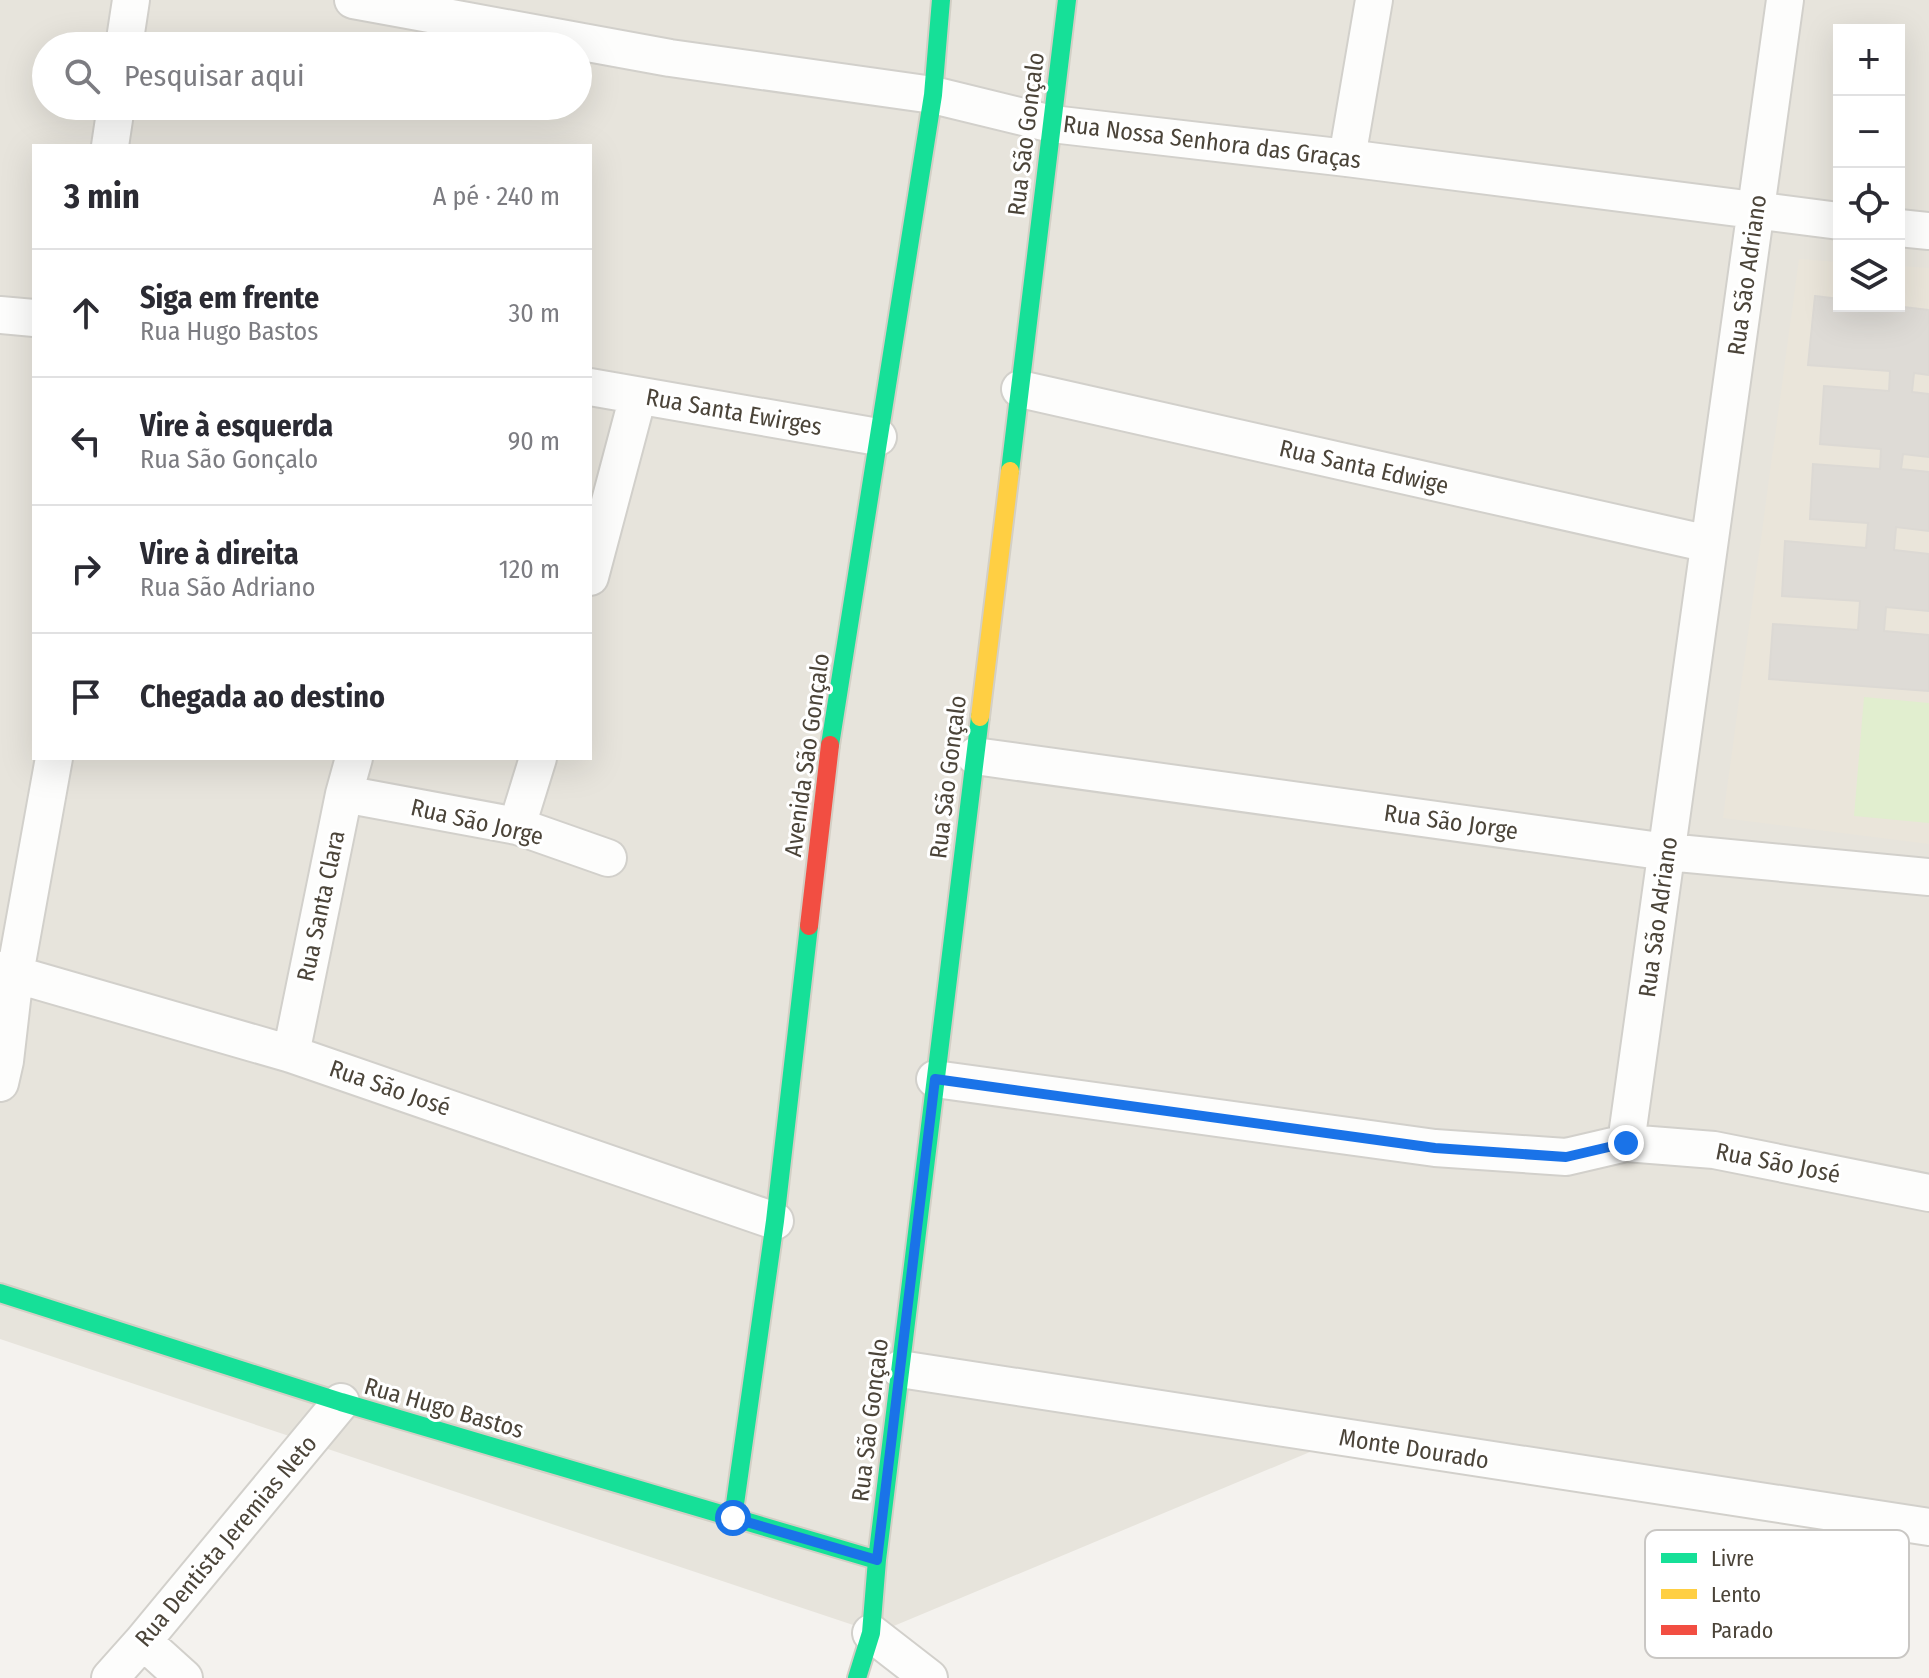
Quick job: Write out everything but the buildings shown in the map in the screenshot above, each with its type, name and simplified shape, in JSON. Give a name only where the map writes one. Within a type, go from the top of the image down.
[{"type":"street","points":[[126,32],[131,0]]},
{"type":"street","name":"Rua Nossa Senhora das Graças","points":[[353,0],[528,32]]},
{"type":"street","name":"Avenida São Gonçalo","points":[[733,1518],[775,1221],[829,754],[933,95],[941,0]]},
{"type":"street","name":"Rua São Gonçalo","points":[[857,1678],[871,1633],[877,1560],[1067,0]]},
{"type":"street","points":[[1347,158],[1374,0]]},
{"type":"street","name":"Rua São Adriano","points":[[1626,1143],[1785,0]]},
{"type":"street","name":"Rua Nossa Senhora das Graças","points":[[592,44],[670,58],[933,95],[1052,124],[1833,220]]},
{"type":"street","points":[[110,144],[114,120]]},
{"type":"street","points":[[1905,229],[1929,231]]},
{"type":"street","points":[[0,315],[32,318]]},
{"type":"street","name":"Rua Santa Ewirges","points":[[592,387],[878,437]]},
{"type":"street","name":"Rua Santa Edwige","points":[[1020,389],[1709,544]]},
{"type":"street","points":[[592,569],[638,396]]},
{"type":"street","name":"Rua São Jorge","points":[[975,756],[1667,852],[1929,877]]},
{"type":"street","points":[[0,1083],[5,1061],[8,972],[54,760]]},
{"type":"street","name":"Rua Santa Clara","points":[[291,1054],[353,760]]},
{"type":"street","points":[[517,826],[537,760]]},
{"type":"street","name":"Rua São Jorge","points":[[344,794],[517,826],[608,858]]},
{"type":"street","name":"Rua São José","points":[[8,972],[291,1054],[775,1221]]},
{"type":"street","points":[[935,1079],[1435,1148],[1566,1157],[1626,1143]]},
{"type":"street","name":"Rua São José","points":[[1626,1143],[1714,1150],[1929,1193]]},
{"type":"street","name":"Rua Hugo Bastos","points":[[0,1293],[341,1402],[877,1560]]},
{"type":"street","name":"Monte Dourado","points":[[900,1369],[1929,1527]]},
{"type":"street","name":"Rua Dentista Jeremias Neto","points":[[110,1678],[341,1402]]},
{"type":"street","points":[[871,1633],[929,1678]]},
{"type":"street","points":[[143,1641],[184,1678]]},
{"type":"shaded area","points":[[0,0],[1929,0],[1929,1518],[1329,1444],[877,1633],[0,1339]]},
{"type":"shaded area","points":[[1799,259],[1833,262],[1833,312],[1905,312],[1905,266],[1929,268],[1929,844],[1723,818]]},
{"type":"green space","points":[[1864,697],[1929,703],[1929,823],[1854,816]]},
{"type":"traffic: fast","points":[[830,745],[933,95],[941,0]]},
{"type":"traffic: fast","points":[[1010,471],[1067,0]]},
{"type":"traffic: fast","points":[[857,1678],[871,1633],[877,1560],[980,717]]},
{"type":"traffic: fast","points":[[733,1518],[775,1221],[809,926]]},
{"type":"traffic: fast","points":[[0,1293],[341,1402],[877,1560]]},
{"type":"traffic: slow","points":[[980,717],[1010,471]]},
{"type":"traffic: jam","points":[[809,926],[830,745]]},
{"type":"route","points":[[733,1518],[877,1560],[935,1079],[1435,1148],[1566,1157],[1626,1143]]}]
